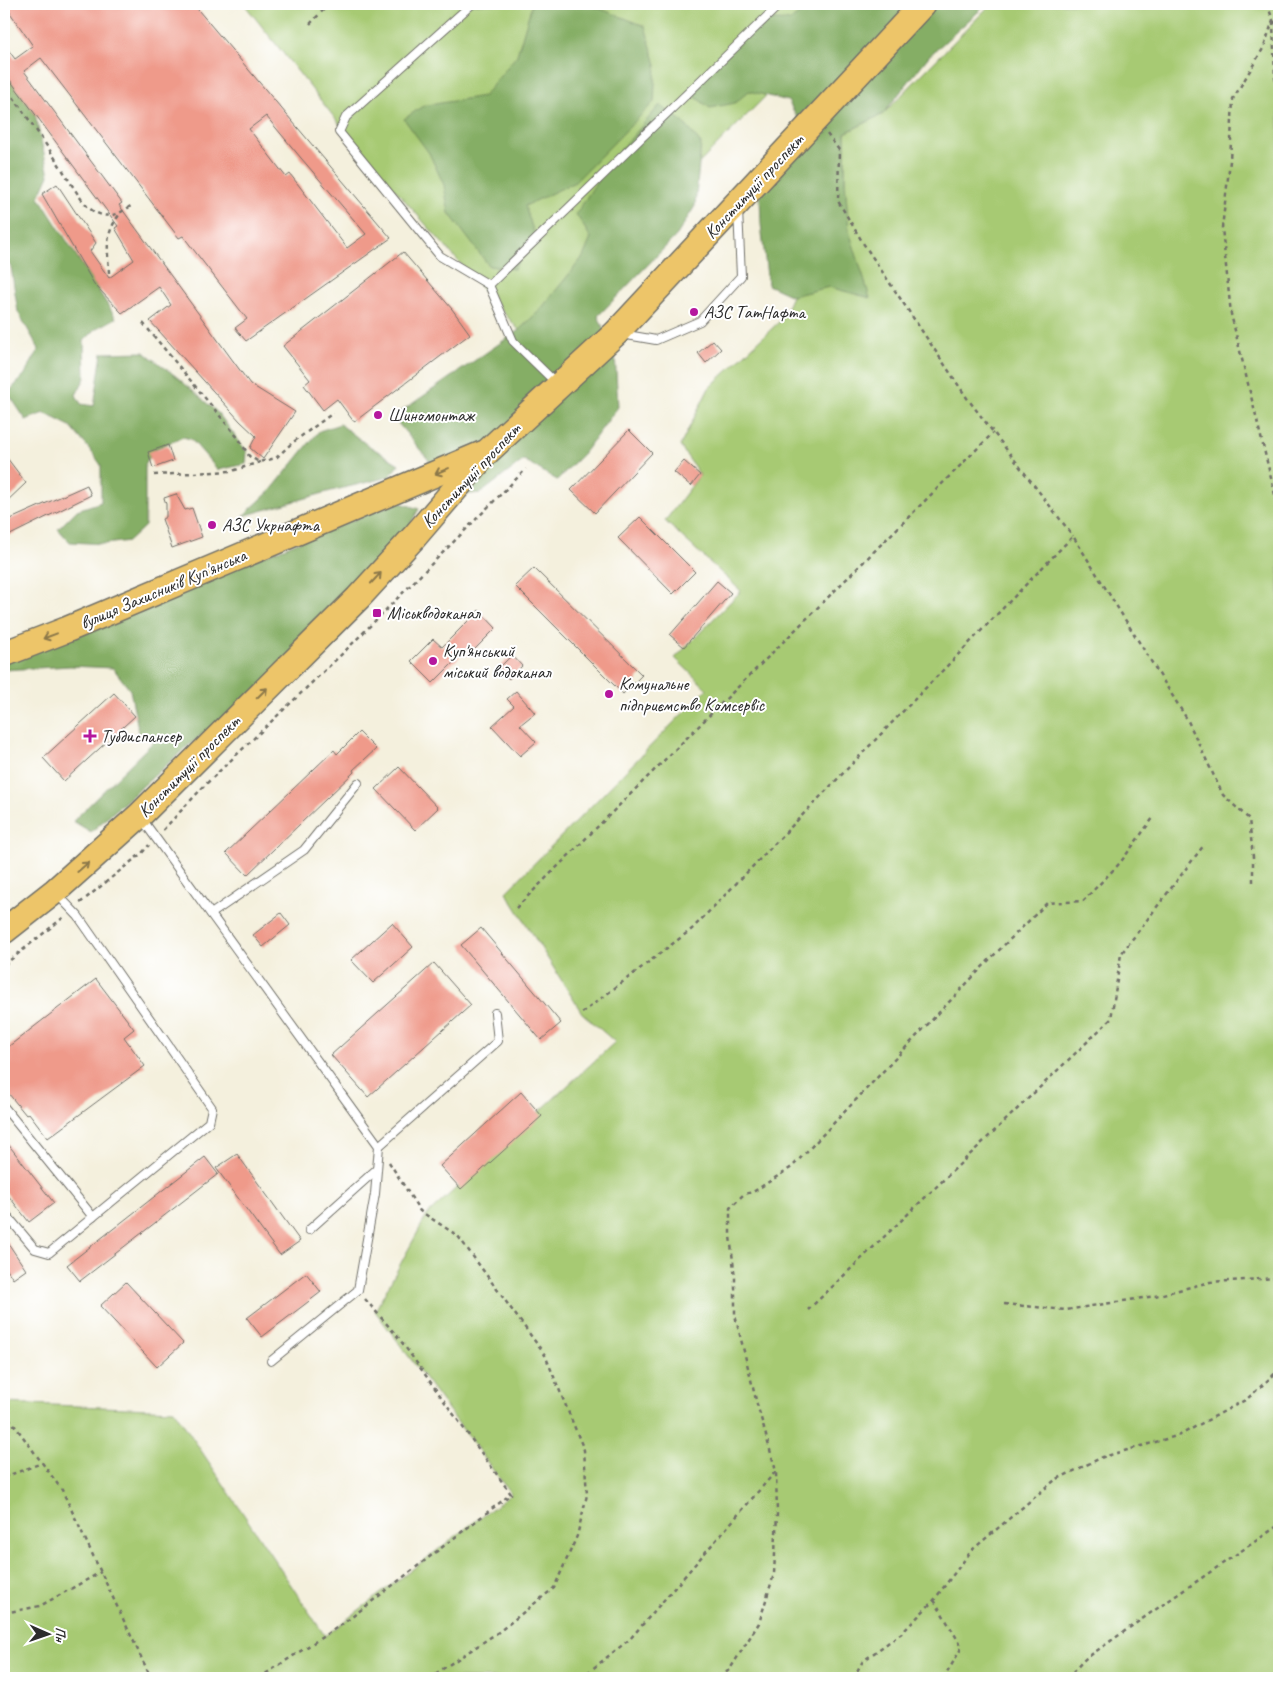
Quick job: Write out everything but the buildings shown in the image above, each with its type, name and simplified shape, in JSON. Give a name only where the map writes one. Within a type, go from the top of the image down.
[{"type":"main road","name":"Конституції проспект","points":[[4,931],[55,891],[140,815],[358,598],[415,536],[487,452],[616,333],[924,4]]},
{"type":"main road","name":"вулиця Захисників Куп'янська","points":[[4,654],[66,630],[487,452]]},
{"type":"lane","points":[[472,4],[346,117],[340,132],[440,256],[489,286],[513,341],[559,386]]},
{"type":"lane","points":[[489,286],[780,4]]},
{"type":"lane","points":[[616,333],[656,340],[700,321],[741,276],[738,203]]},
{"type":"lane","points":[[211,914],[304,850],[358,783]]},
{"type":"lane","points":[[140,815],[379,1146],[375,1194],[358,1290],[271,1361]]},
{"type":"lane","points":[[4,1212],[35,1249],[49,1253],[209,1122],[212,1108],[72,910],[55,891]]},
{"type":"lane","points":[[379,1146],[498,1041],[495,1013]]},
{"type":"lane","points":[[4,1107],[93,1217]]},
{"type":"lane","points":[[309,1230],[377,1169]]},
{"type":"path","points":[[310,24],[329,4]]},
{"type":"path","points":[[1268,4],[1273,20],[1275,78],[1279,97]]},
{"type":"path","points":[[1273,20],[1279,28]]},
{"type":"path","points":[[1273,20],[1264,47],[1233,99],[1230,161],[1222,228],[1231,314],[1279,511]]},
{"type":"path","points":[[4,84],[47,145],[87,207],[101,214],[119,215]]},
{"type":"path","points":[[809,126],[828,134],[839,150],[838,201],[848,218],[967,398],[1073,536],[1187,719],[1223,794],[1249,819],[1253,857],[1253,884]]},
{"type":"path","points":[[110,273],[108,242],[110,227],[119,215],[132,205]]},
{"type":"path","points":[[142,323],[239,439],[249,456],[259,462],[271,459]]},
{"type":"path","points":[[154,475],[232,471],[276,458],[292,443],[332,413]]},
{"type":"path","points":[[516,908],[994,433]]},
{"type":"path","points":[[4,965],[142,853],[206,784],[345,652],[526,469]]},
{"type":"path","points":[[582,1013],[692,929],[1073,536]]},
{"type":"path","points":[[720,1678],[730,1669],[760,1623],[774,1574],[776,1514],[776,1471],[735,1316],[735,1278],[730,1236],[730,1208],[744,1194],[753,1192],[792,1167],[990,959],[1047,903],[1083,901],[1120,863],[1153,818]]},
{"type":"path","points":[[808,1310],[1111,1019],[1121,954],[1204,845]]},
{"type":"path","points":[[379,1146],[420,1211],[458,1236],[545,1355],[584,1450],[587,1495],[577,1536],[554,1588],[500,1631],[429,1678]]},
{"type":"path","points":[[1004,1304],[1066,1310],[1155,1296],[1210,1282],[1279,1278]]},
{"type":"path","points":[[259,1678],[344,1623],[511,1494],[398,1337],[358,1290]]},
{"type":"path","points":[[853,1678],[863,1661],[903,1632],[934,1600],[972,1550],[1055,1480],[1103,1457],[1180,1435],[1247,1399],[1279,1370]]},
{"type":"path","points":[[4,1411],[62,1490],[151,1678]]},
{"type":"path","points":[[4,1477],[42,1462]]},
{"type":"path","points":[[581,1678],[630,1639],[776,1471]]},
{"type":"path","points":[[1067,1678],[1085,1659],[1279,1525]]},
{"type":"path","points":[[4,1613],[40,1606],[101,1572]]},
{"type":"path","points":[[934,1600],[962,1647],[944,1678]]},
{"type":"green space","points":[[244,4],[857,4],[526,338],[361,151]]},
{"type":"green space","points":[[532,4],[588,4],[645,26],[656,65],[654,102],[575,182],[525,206],[534,233],[514,269],[489,266],[449,213],[444,185],[429,153],[404,119],[423,106],[484,96],[517,55]]},
{"type":"green space","points":[[814,4],[987,4],[929,56],[883,114],[845,133],[845,181],[849,231],[870,298],[829,287],[792,296],[768,285],[761,224],[759,166],[802,126],[788,101],[749,91],[735,103],[710,108],[694,96],[707,74],[764,19],[790,21]]},
{"type":"green space","points":[[991,4],[1279,4],[1279,1678],[4,1678],[4,1403],[174,1410],[325,1636],[511,1494],[375,1311],[427,1215],[615,1042],[582,1013],[506,892],[707,689],[675,658],[741,591],[665,521],[700,475],[680,446],[709,388],[781,320],[845,181],[845,133],[883,114]]},
{"type":"green space","points":[[4,72],[35,114],[49,175],[39,197],[116,318],[96,329],[84,341],[85,378],[76,395],[81,404],[94,406],[102,353],[144,352],[177,377],[218,413],[247,452],[246,464],[218,470],[191,439],[183,437],[154,449],[145,465],[145,526],[129,541],[105,544],[70,542],[58,529],[77,510],[101,502],[101,465],[70,426],[44,413],[26,420],[8,393],[25,374],[39,349],[18,312],[11,267],[4,257]]},
{"type":"green space","points":[[660,105],[684,123],[701,144],[695,206],[677,235],[598,316],[615,353],[618,407],[583,454],[557,480],[524,460],[481,493],[462,495],[432,464],[393,417],[519,330],[540,310],[583,257],[591,238],[576,214],[607,166]]},
{"type":"green space","points":[[340,424],[366,444],[399,464],[389,477],[243,516],[272,489],[319,431]]},
{"type":"green space","points":[[398,502],[419,509],[399,544],[253,697],[189,745],[91,832],[73,821],[154,741],[139,733],[130,690],[113,668],[70,666],[4,670],[4,660]]},
{"type":"place","name":"АЗС ТатНафта","points":[[694,312]]},
{"type":"place","name":"Шиномонтаж","points":[[378,415]]},
{"type":"place","name":"АЗС Укрнафта","points":[[212,525]]},
{"type":"place","name":"Міськводоканал","points":[[377,613]]},
{"type":"place","name":"Куп'янський міський водоканал","points":[[433,661]]},
{"type":"place","name":"Комунальне пiдприємство Комсервiс","points":[[609,694]]},
{"type":"place","name":"Тубдиспансер","points":[[90,736]]}]
